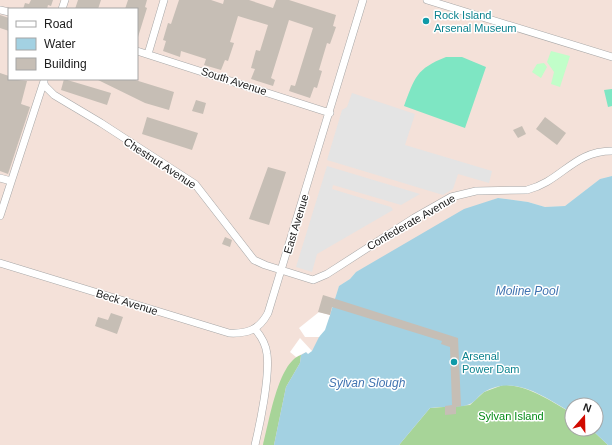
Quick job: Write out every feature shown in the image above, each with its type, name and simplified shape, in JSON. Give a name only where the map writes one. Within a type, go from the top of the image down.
[{"type":"street","points":[[148,54],[164,0]]},
{"type":"street","name":"East Avenue","points":[[255,329],[268,313],[330,113],[363,0]]},
{"type":"street","points":[[428,0],[612,57]]},
{"type":"street","name":"South Avenue","points":[[138,51],[330,113]]},
{"type":"street","points":[[0,216],[44,81]]},
{"type":"street","name":"Chestnut Avenue","points":[[44,81],[45,86],[54,95],[101,123],[195,184],[249,255],[265,265],[281,270]]},
{"type":"street","name":"Confederate Avenue","points":[[281,270],[313,280],[319,278],[414,218],[451,197],[476,191],[527,190],[536,188],[544,185],[588,154],[602,151],[612,151]]},
{"type":"street","points":[[0,178],[11,181]]},
{"type":"street","name":"Beck Avenue","points":[[0,263],[229,333],[244,333],[255,329]]},
{"type":"street","points":[[254,445],[261,412],[267,355],[262,340],[255,329]]},
{"type":"shaded area","points":[[0,0],[612,0],[612,176],[600,179],[565,206],[545,207],[528,202],[498,198],[485,203],[356,272],[350,279],[339,286],[330,315],[274,445],[0,445]]},
{"type":"shaded area","points":[[352,93],[415,114],[405,145],[492,171],[489,183],[458,174],[453,189],[443,195],[327,160],[342,110],[347,107]]},
{"type":"shaded area","points":[[327,166],[420,194],[401,205],[333,185],[332,189],[391,207],[393,210],[317,254],[312,272],[296,267]]},
{"type":"green space","points":[[551,51],[570,56],[560,87],[551,84],[554,72],[547,62]]},
{"type":"green space","points":[[446,57],[462,57],[486,67],[465,128],[404,106],[414,81],[422,70],[436,61]]},
{"type":"green space","points":[[544,63],[547,67],[541,78],[532,72],[537,64]]},
{"type":"green space","points":[[612,89],[612,106],[608,107],[604,90]]},
{"type":"green space","points":[[301,355],[300,363],[286,387],[274,445],[263,445],[280,381],[286,369],[293,360]]},
{"type":"green space","name":"Sylvan Island","points":[[503,385],[522,388],[539,394],[564,408],[564,437],[600,437],[608,445],[399,445],[430,408],[470,405],[484,392]]},
{"type":"water","name":"Moline Pool","points":[[612,176],[612,445],[608,445],[600,437],[604,437],[604,397],[564,397],[564,408],[530,390],[507,386],[496,387],[484,392],[474,402],[463,406],[430,408],[399,445],[274,445],[286,387],[300,363],[301,355],[312,351],[330,315],[339,286],[350,279],[356,272],[464,209],[498,198],[528,202],[545,207],[565,206],[600,179]]},
{"type":"pier","points":[[319,312],[330,315],[325,330],[319,337],[305,337],[299,328]]},
{"type":"pier","points":[[300,338],[312,351],[308,354],[306,352],[296,357],[290,352]]},
{"type":"building","points":[[31,0],[53,0],[51,6],[48,5],[47,8],[23,8],[25,3],[29,4]]},
{"type":"building","points":[[78,0],[101,0],[98,8],[75,8]]},
{"type":"building","points":[[128,0],[147,0],[145,7],[147,8],[138,37],[138,8],[125,8]]},
{"type":"building","points":[[179,0],[211,0],[223,4],[224,0],[249,0],[273,8],[276,0],[289,0],[336,15],[333,26],[336,27],[330,44],[327,43],[319,70],[322,71],[317,88],[314,87],[310,98],[289,91],[291,85],[295,86],[313,28],[289,20],[271,78],[275,80],[273,86],[251,79],[255,69],[251,68],[256,50],[260,51],[268,25],[238,16],[230,42],[234,43],[228,61],[225,60],[221,70],[204,65],[206,59],[181,51],[180,57],[163,51],[166,41],[163,40],[168,23],[171,24]]},
{"type":"building","points":[[0,15],[8,18],[8,31],[0,28]]},
{"type":"building","points":[[0,73],[8,76],[8,80],[27,81],[21,104],[30,107],[8,174],[0,171]]},
{"type":"building","points":[[64,80],[67,80],[111,93],[107,105],[61,90]]},
{"type":"building","points":[[98,80],[135,80],[174,92],[169,110],[145,103]]},
{"type":"building","points":[[196,100],[206,103],[203,114],[192,111]]},
{"type":"building","points":[[147,117],[198,133],[192,150],[142,134]]},
{"type":"building","points":[[545,117],[566,133],[557,145],[536,129]]},
{"type":"building","points":[[522,126],[526,134],[518,138],[513,130]]},
{"type":"building","points":[[268,167],[286,172],[269,225],[249,219]]},
{"type":"building","points":[[225,237],[232,240],[230,247],[222,244]]},
{"type":"building","name":"Arsenal Power Dam","points":[[323,295],[458,338],[461,406],[456,407],[456,414],[445,415],[445,406],[452,405],[450,347],[441,344],[442,341],[332,307],[330,315],[318,312]]},
{"type":"building","points":[[111,313],[123,317],[117,334],[95,326],[98,317],[108,320]]},
{"type":"place","name":"Rock Island Arsenal Museum","points":[[426,21]]},
{"type":"place","name":"Arsenal Power Dam","points":[[454,362]]},
{"type":"water label","name":"Sylvan Slough","points":[[367,383]]}]
